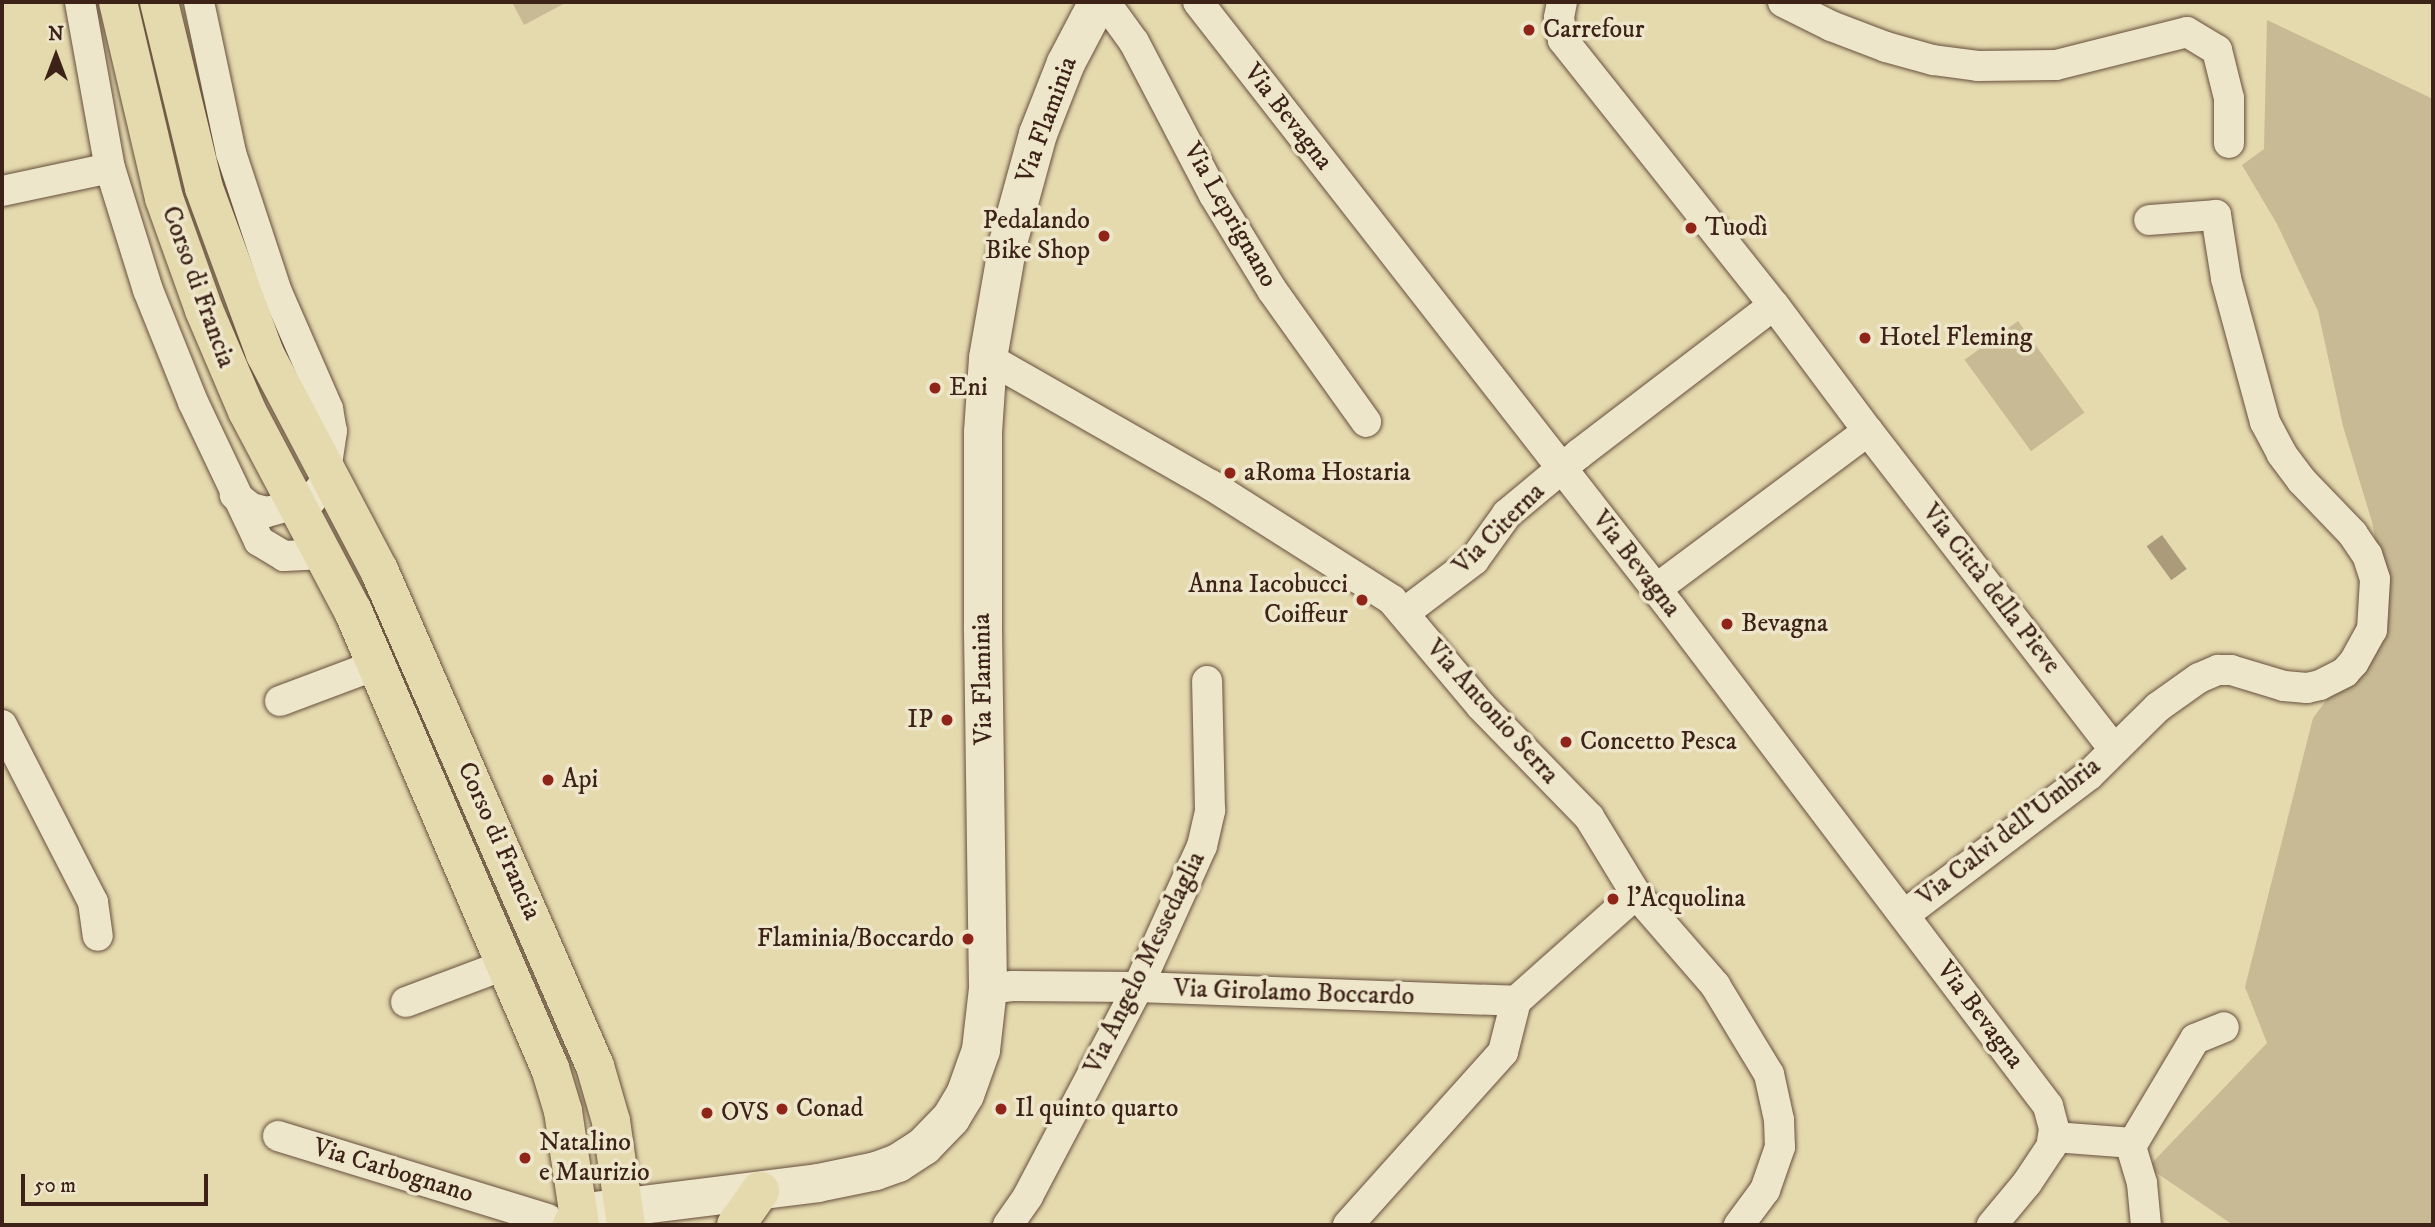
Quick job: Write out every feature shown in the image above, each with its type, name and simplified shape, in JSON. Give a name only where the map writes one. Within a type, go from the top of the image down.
[{"type":"main road","name":"Corso di Francia","points":[[118,2],[151,150],[180,244],[236,388],[324,554],[376,665],[507,964],[560,1093],[565,1222]]},
{"type":"main road","name":"Corso di Francia","points":[[159,2],[190,137],[220,236],[278,384],[384,581],[591,1055],[611,1121],[624,1215]]},
{"type":"main road","points":[[729,1211],[760,1191]]},
{"type":"street","name":"Corso di Francia","points":[[80,2],[110,168],[166,337],[234,495],[252,531],[266,547],[291,557],[324,554]]},
{"type":"street","name":"Corso di Francia","points":[[88,57],[103,2]]},
{"type":"street","points":[[199,2],[220,111],[244,196],[277,292],[328,409],[332,431],[327,471],[319,494],[297,506],[262,511],[248,506],[234,495]]},
{"type":"street","name":"Via Flaminia","points":[[760,1191],[876,1171],[898,1163],[924,1146],[951,1118],[969,1086],[981,1050],[988,989],[983,512],[988,358],[1005,254],[1038,134],[1066,63],[1098,2]]},
{"type":"street","name":"Via Leprignano","points":[[1105,2],[1134,42],[1214,195],[1272,290],[1366,422]]},
{"type":"street","name":"Via Bevagna","points":[[1198,2],[1656,589],[1904,915],[2048,1106],[2053,1115],[2054,1137]]},
{"type":"street","points":[[1562,2],[1559,19],[1563,40],[1774,306]]},
{"type":"street","points":[[1783,2],[1830,26],[1886,47],[1933,60],[1979,66],[2056,65],[2187,32],[2217,50],[2229,98],[2229,143]]},
{"type":"street","points":[[2,191],[110,168]]},
{"type":"street","name":"Via Calvi dell'Umbria","points":[[1904,915],[2089,775],[2113,748],[2158,707],[2206,673],[2231,670],[2298,688],[2320,685],[2345,672],[2361,652],[2375,618],[2375,579],[2367,555],[2353,534],[2302,481],[2282,454],[2265,422],[2226,278],[2216,215],[2149,219]]},
{"type":"street","name":"Via Citerna","points":[[1404,613],[1474,560],[1507,514],[1774,306]]},
{"type":"street","name":"Via Città della Pieve","points":[[1774,306],[2113,748]]},
{"type":"street","name":"Via Antonio Serra","points":[[988,358],[1211,485],[1392,600],[1481,706],[1589,817],[1636,894],[1715,985],[1769,1074],[1779,1120],[1780,1147],[1765,1190],[1739,1225]]},
{"type":"street","points":[[1656,589],[1868,431]]},
{"type":"street","points":[[280,701],[376,665]]},
{"type":"street","name":"Via Angelo Messedaglia","points":[[1008,1225],[1028,1196],[1138,988],[1202,846],[1210,810],[1207,681]]},
{"type":"street","points":[[6,739],[93,902],[98,936]]},
{"type":"street","points":[[1348,1225],[1467,1096],[1503,1052],[1516,1001],[1636,894]]},
{"type":"street","points":[[406,1002],[507,964]]},
{"type":"street","name":"Via Girolamo Boccardo","points":[[988,989],[1012,986],[1138,988],[1516,1001]]},
{"type":"street","points":[[1994,1224],[2036,1171],[2054,1137],[2133,1143],[2195,1039],[2224,1027]]},
{"type":"street","name":"Via Carbognano","points":[[278,1136],[565,1222]]},
{"type":"street","points":[[2130,1143],[2142,1183],[2146,1225]]},
{"type":"street","points":[[565,1222],[624,1215],[729,1211]]},
{"type":"street","points":[[684,1225],[729,1211]]},
{"type":"shaded area","points":[[512,2],[567,2],[524,25]]},
{"type":"shaded area","points":[[2267,20],[2433,99],[2433,1225],[2233,1225],[2148,1167],[2267,1043],[2245,987],[2313,718],[2389,617],[2372,522],[2343,426],[2318,311],[2277,224],[2242,165],[2264,149]]},
{"type":"shaded area","points":[[2018,321],[2084,412],[2031,451],[1965,360]]},
{"type":"shaded area","points":[[2162,535],[2187,569],[2171,580],[2147,546]]},
{"type":"place","name":"Carrefour","points":[[1529,30]]},
{"type":"place","name":"Tuodì","points":[[1691,228]]},
{"type":"place","name":"Pedalando Bike Shop","points":[[1104,236]]},
{"type":"place","name":"Hotel Fleming","points":[[1865,338]]},
{"type":"place","name":"Eni","points":[[935,388]]},
{"type":"place","name":"aRoma Hostaria","points":[[1230,473]]},
{"type":"place","name":"Anna Iacobucci Coiffeur","points":[[1362,600]]},
{"type":"place","name":"Bevagna","points":[[1727,624]]},
{"type":"place","name":"IP","points":[[947,720]]},
{"type":"place","name":"Concetto Pesca","points":[[1566,742]]},
{"type":"place","name":"Api","points":[[548,780]]},
{"type":"place","name":"l'Acquolina","points":[[1613,899]]},
{"type":"place","name":"Flaminia/Boccardo","points":[[968,939]]},
{"type":"place","name":"Conad","points":[[782,1109]]},
{"type":"place","name":"Il quinto quarto","points":[[1001,1109]]},
{"type":"place","name":"OVS","points":[[707,1113]]},
{"type":"place","name":"Natalino e Maurizio","points":[[525,1158]]}]
